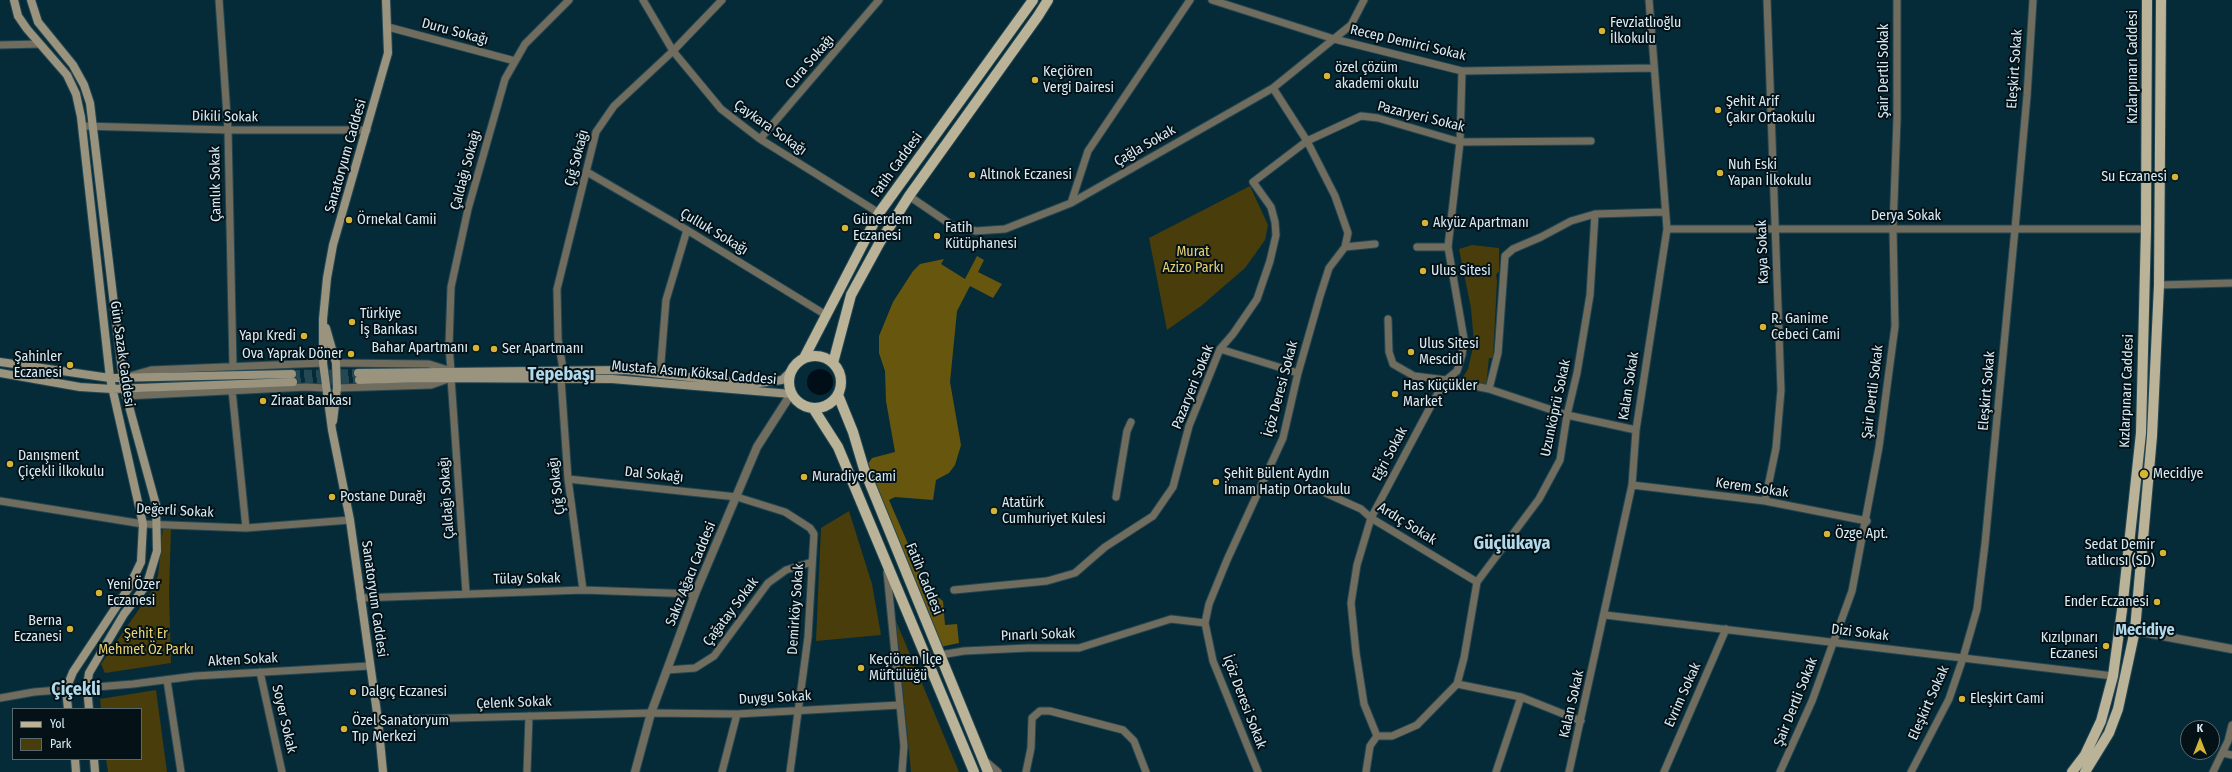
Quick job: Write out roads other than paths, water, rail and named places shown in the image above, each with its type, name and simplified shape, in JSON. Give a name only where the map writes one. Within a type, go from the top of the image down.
[{"type":"main road","name":"Gün Sazak Caddesi","points":[[14,0],[18,16],[70,81],[76,94],[82,126],[110,378],[143,524],[144,545],[138,569],[128,589],[73,672],[66,689],[68,708]]},
{"type":"main road","name":"Gün Sazak Caddesi","points":[[31,0],[38,22],[73,65],[84,85],[90,103],[122,378],[156,505],[157,551],[147,584],[124,614],[89,673],[87,686],[89,708]]},
{"type":"main road","name":"Sanatoryum Caddesi","points":[[383,772],[378,720],[369,666],[350,520],[332,430],[326,388],[323,363],[323,319],[327,278],[333,245],[388,53],[386,0]]},
{"type":"main road","name":"Fatih Caddesi","points":[[804,358],[879,213],[1033,0]]},
{"type":"main road","name":"Fatih Caddesi","points":[[833,362],[851,295],[880,242],[909,196],[1048,0]]},
{"type":"main road","name":"Kızlarpınarı Caddesi","points":[[2072,772],[2085,755],[2101,721],[2113,676],[2120,628],[2141,433],[2146,228],[2147,0]]},
{"type":"main road","name":"Kızlarpınarı Caddesi","points":[[2085,772],[2109,733],[2118,710],[2135,630],[2152,436],[2158,285],[2161,0]]},
{"type":"main road","name":"Sanatoryum Caddesi","points":[[323,319],[336,363],[337,388],[332,430]]},
{"type":"main road","points":[[819,356],[833,362],[841,378],[838,395],[827,405],[814,408],[797,401],[792,394],[788,383],[791,371],[804,358],[819,356]]},
{"type":"main road","points":[[0,362],[110,378],[293,378],[125,392],[112,389],[80,387],[0,373]]},
{"type":"main road","name":"Mustafa Asım Köksal Caddesi","points":[[358,376],[563,370],[625,370],[752,384],[782,380],[791,371]]},
{"type":"main road","name":"Mustafa Asım Köksal Caddesi","points":[[451,374],[561,379],[612,379],[792,394]]},
{"type":"main road","name":"Fatih Caddesi","points":[[838,395],[853,432],[864,469],[988,772]]},
{"type":"main road","name":"Fatih Caddesi","points":[[814,408],[838,447],[974,772]]},
{"type":"main road","points":[[75,760],[76,772]]},
{"type":"main road","points":[[94,760],[95,772]]},
{"type":"street","name":"Çamlık Sokak","points":[[219,0],[228,130],[233,367]]},
{"type":"street","name":"Çaldağı Sokağı","points":[[466,593],[449,346],[453,279],[468,209],[504,78],[525,44],[569,0]]},
{"type":"street","name":"Çaykara Sokağı","points":[[643,0],[672,51],[721,109],[760,139],[879,213]]},
{"type":"street","name":"Çığ Sokağı","points":[[563,370],[558,339],[557,289],[596,132],[614,106],[672,51],[722,0]]},
{"type":"street","name":"Cura Sokağı","points":[[760,139],[879,0]]},
{"type":"street","points":[[1071,203],[1088,151],[1190,0]]},
{"type":"street","name":"Recep Demirci Sokak","points":[[1212,0],[1334,39],[1462,71],[1653,68]]},
{"type":"street","name":"Çağla Sokak","points":[[909,196],[953,226],[976,231],[1005,228],[1071,203],[1273,88],[1351,25],[1364,0]]},
{"type":"street","name":"Kalan Sokak","points":[[1570,772],[1632,485],[1636,430],[1667,228],[1664,212],[1649,0]]},
{"type":"street","name":"Kaya Sokak","points":[[1765,501],[1776,448],[1781,390],[1766,0]]},
{"type":"street","name":"Şair Dertli Sokak","points":[[1780,772],[1812,701],[1852,591],[1867,521],[1879,446],[1895,326],[1893,228],[1897,120],[1897,0]]},
{"type":"street","name":"Eleşkirt Sokak","points":[[1911,772],[1949,699],[1964,658],[1977,609],[1985,544],[2015,228],[2027,96],[2033,0]]},
{"type":"street","name":"Duru Sokağı","points":[[388,28],[515,61]]},
{"type":"street","points":[[0,45],[40,44]]},
{"type":"street","name":"Eğri Sokak","points":[[1377,736],[1364,704],[1356,653],[1351,603],[1357,565],[1371,518],[1396,468],[1446,380],[1457,371],[1462,355],[1464,339],[1448,247],[1460,142],[1462,71]]},
{"type":"street","points":[[1273,88],[1307,141],[1335,196],[1348,233],[1345,247],[1375,244]]},
{"type":"street","name":"Pazaryeri Sokak","points":[[954,590],[1047,580],[1075,573],[1105,547],[1153,516],[1173,487],[1189,426],[1220,349],[1233,334],[1256,299],[1270,261],[1276,235],[1275,222],[1270,208],[1252,182],[1307,141],[1361,116],[1378,118],[1460,142],[1591,141]]},
{"type":"street","name":"Dikili Sokak","points":[[82,126],[228,130],[367,130]]},
{"type":"street","name":"Çulluk Sokağı","points":[[587,172],[687,230],[826,315]]},
{"type":"street","points":[[1489,389],[1498,353],[1505,256],[1513,250],[1571,221],[1595,214],[1664,212]]},
{"type":"street","name":"Uzunköprü Sokak","points":[[1377,736],[1392,736],[1417,725],[1457,684],[1464,658],[1477,582],[1539,499],[1560,460],[1590,295],[1595,214]]},
{"type":"street","name":"Derya Sokak","points":[[1667,228],[2146,228]]},
{"type":"street","points":[[660,374],[666,300],[687,230]]},
{"type":"street","name":"İçöz Deresi Sokak","points":[[1258,772],[1213,661],[1205,623],[1209,604],[1224,567],[1283,438],[1298,373],[1329,268],[1345,247]]},
{"type":"street","points":[[1417,247],[1448,247]]},
{"type":"street","points":[[2158,285],[2232,283]]},
{"type":"street","points":[[1388,319],[1389,352],[1393,364],[1414,376],[1446,380],[1489,389],[1567,415],[1636,430]]},
{"type":"street","points":[[1220,349],[1298,373]]},
{"type":"street","points":[[122,378],[151,370],[323,363]]},
{"type":"street","name":"Mustafa Asım Köksal Caddesi","points":[[336,363],[429,364],[451,374]]},
{"type":"street","name":"Mustafa Asım Köksal Caddesi","points":[[337,388],[430,386],[451,374]]},
{"type":"street","name":"Çığ Sokağı","points":[[561,379],[568,479],[583,590]]},
{"type":"street","points":[[125,392],[306,387],[326,388]]},
{"type":"street","points":[[232,390],[246,528]]},
{"type":"street","name":"Sakız Ağacı Caddesi","points":[[635,772],[651,713],[695,594],[737,497],[757,446],[792,394]]},
{"type":"street","points":[[1116,497],[1127,431],[1131,422]]},
{"type":"street","name":"Dal Sokağı","points":[[568,479],[737,497]]},
{"type":"street","name":"Kerem Sokak","points":[[1632,485],[1765,501],[1867,521]]},
{"type":"street","name":"Ardıç Sokak","points":[[1321,491],[1361,509],[1371,518],[1477,582]]},
{"type":"street","name":"Demirköy Sokak","points":[[737,497],[785,512],[810,528],[814,534],[808,637],[790,772]]},
{"type":"street","name":"Değerli Sokak","points":[[0,501],[156,525],[246,528],[350,520]]},
{"type":"street","name":"Çağatay Sokak","points":[[667,670],[695,668],[714,656],[768,583],[786,570],[812,562]]},
{"type":"street","points":[[887,564],[904,746],[902,772]]},
{"type":"street","name":"Tülay Sokak","points":[[360,598],[583,590],[695,594]]},
{"type":"street","name":"Dizi Sokak","points":[[1605,615],[2113,676]]},
{"type":"street","name":"Pınarlı Sokak","points":[[940,655],[1028,648],[1079,648],[1171,619],[1205,623]]},
{"type":"street","points":[[2120,628],[2232,649]]},
{"type":"street","name":"Evrim Sokak","points":[[1664,772],[1726,629]]},
{"type":"street","name":"Akten Sokak","points":[[0,698],[87,686],[133,684],[195,676],[369,666]]},
{"type":"street","name":"Soyer Sokak","points":[[260,672],[282,772]]},
{"type":"street","points":[[167,680],[181,772]]},
{"type":"street","points":[[1457,684],[1521,697],[1581,721]]},
{"type":"street","points":[[1496,772],[1521,697]]},
{"type":"street","name":"Duygu Sokak","points":[[651,713],[737,714],[900,705]]},
{"type":"street","points":[[1026,772],[1031,748],[1032,718],[1040,711],[1123,730],[1134,741],[1146,772]]},
{"type":"street","name":"Çelenk Sokak","points":[[378,720],[651,713]]},
{"type":"street","points":[[722,772],[737,714]]},
{"type":"street","points":[[527,772],[529,716]]},
{"type":"street","points":[[2212,772],[2223,753],[2232,725]]},
{"type":"street","points":[[1366,772],[1370,746],[1377,736]]},
{"type":"street","points":[[2223,753],[2232,755]]},
{"type":"street","points":[[983,758],[998,772]]},
{"type":"tunnel","points":[[292,374],[358,373]]},
{"type":"tunnel","points":[[293,382],[359,380]]},
{"type":"place","name":"Fevziatlıoğlu İlkokulu","points":[[1602,31]]},
{"type":"place","name":"özel çözüm akademi okulu","points":[[1327,76]]},
{"type":"place","name":"Keçiören Vergi Dairesi","points":[[1035,80]]},
{"type":"place","name":"Şehit Arif Çakır Ortaokulu","points":[[1718,110]]},
{"type":"place","name":"Nuh Eski Yapan İlkokulu","points":[[1720,173]]},
{"type":"place","name":"Altınok Eczanesi","points":[[972,175]]},
{"type":"place","name":"Su Eczanesi","points":[[2175,177]]},
{"type":"place","name":"Örnekal Camii","points":[[349,220]]},
{"type":"place","name":"Akyüz Apartmanı","points":[[1425,223]]},
{"type":"place","name":"Günerdem Eczanesi","points":[[845,228]]},
{"type":"place","name":"Fatih Kütüphanesi","points":[[937,236]]},
{"type":"place","name":"Ulus Sitesi","points":[[1423,271]]},
{"type":"place","name":"Türkiye İş Bankası","points":[[352,322]]},
{"type":"place","name":"R. Ganime Cebeci Cami","points":[[1763,327]]},
{"type":"place","name":"Yapı Kredi","points":[[304,336]]},
{"type":"place","name":"Bahar Apartmanı","points":[[476,348]]},
{"type":"place","name":"Ser Apartmanı","points":[[494,349]]},
{"type":"place","name":"Ulus Sitesi Mescidi","points":[[1411,352]]},
{"type":"place","name":"Ova Yaprak Döner","points":[[351,354]]},
{"type":"place","name":"Şahinler Eczanesi","points":[[70,365]]},
{"type":"place","name":"Has Küçükler Market","points":[[1395,394]]},
{"type":"place","name":"Ziraat Bankası","points":[[263,401]]},
{"type":"place","name":"Danışment Çiçekli İlkokulu","points":[[10,464]]},
{"type":"place","name":"Mecidiye","points":[[2144,474]]},
{"type":"place","name":"Muradiye Cami","points":[[804,477]]},
{"type":"place","name":"Şehit Bülent Aydın İmam Hatip Ortaokulu","points":[[1216,482]]},
{"type":"place","name":"Postane Durağı","points":[[332,497]]},
{"type":"place","name":"Atatürk Cumhuriyet Kulesi","points":[[994,511]]},
{"type":"place","name":"Özge Apt.","points":[[1827,534]]},
{"type":"place","name":"Sedat Demir tatlıcısı (SD)","points":[[2163,553]]},
{"type":"place","name":"Yeni Özer Eczanesi","points":[[99,593]]},
{"type":"place","name":"Ender Eczanesi","points":[[2157,602]]},
{"type":"place","name":"Berna Eczanesi","points":[[70,629]]},
{"type":"place","name":"Kızılpınarı Eczanesi","points":[[2106,646]]},
{"type":"place","name":"Keçiören İlçe Müftülüğü","points":[[861,668]]},
{"type":"place","name":"Dalgıç Eczanesi","points":[[353,692]]},
{"type":"place","name":"Eleşkirt Cami","points":[[1962,699]]},
{"type":"place","name":"Özel Sanatoryum Tıp Merkezi","points":[[344,729]]},
{"type":"district","name":"Tepebaşı","points":[[561,375]]},
{"type":"district","name":"Güçlükaya","points":[[1512,544]]},
{"type":"district","name":"Mecidiye","points":[[2145,631]]},
{"type":"district","name":"Çiçekli","points":[[76,690]]},
{"type":"park label","name":"Murat Azizo Parkı","points":[[1193,260]]},
{"type":"park label","name":"Şehit Er Mehmet Öz Parkı","points":[[146,642]]}]
